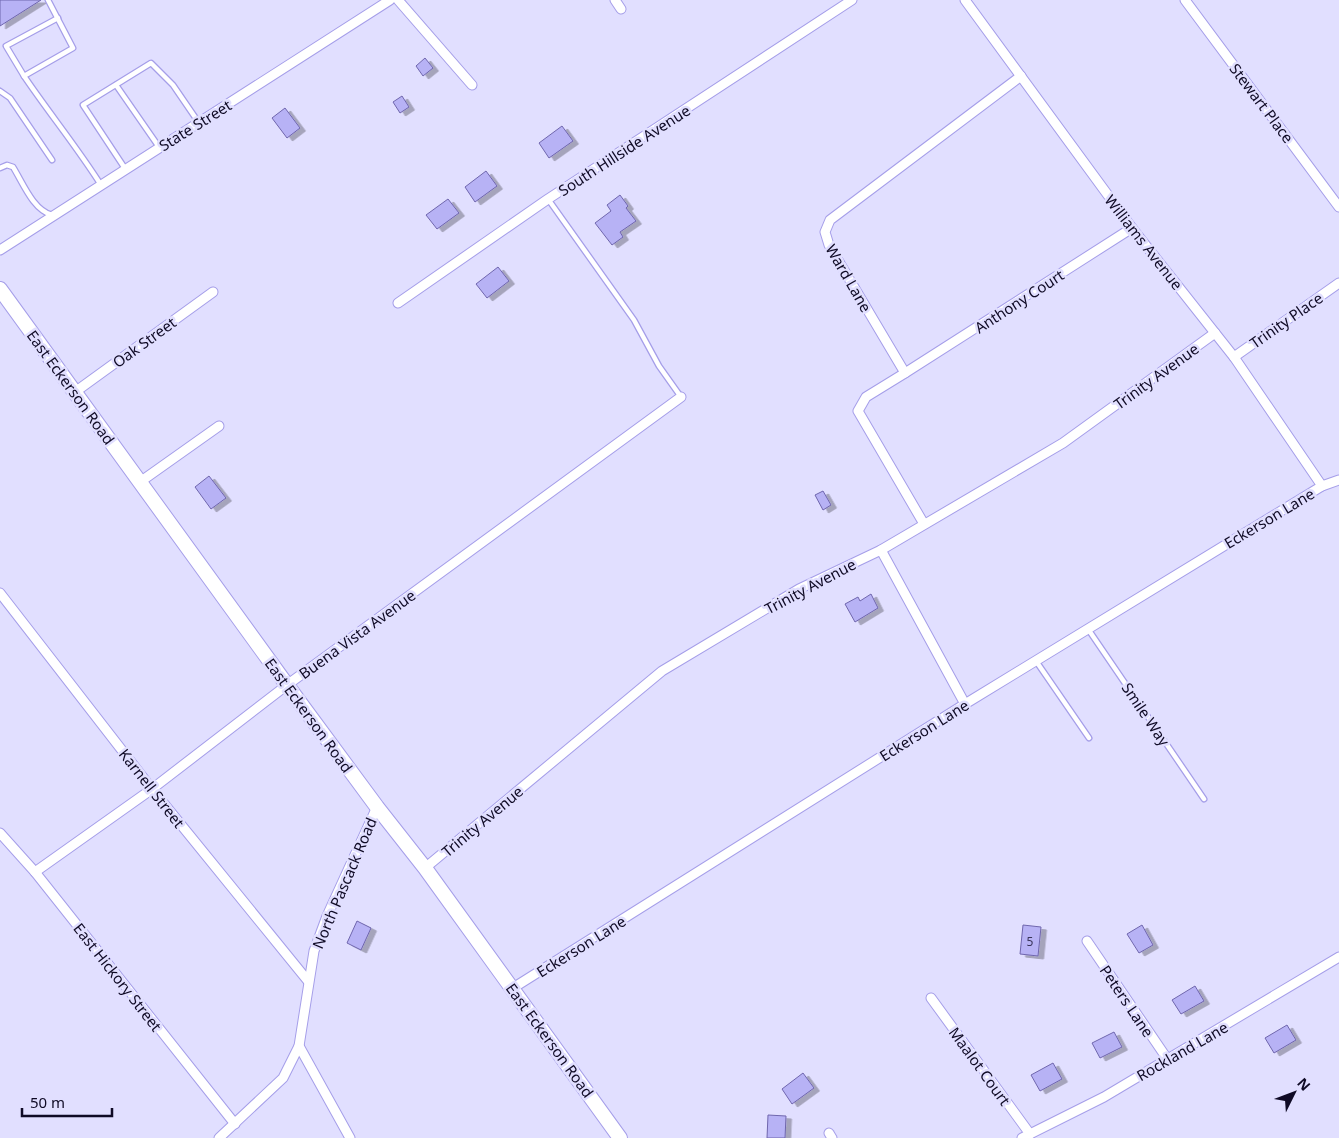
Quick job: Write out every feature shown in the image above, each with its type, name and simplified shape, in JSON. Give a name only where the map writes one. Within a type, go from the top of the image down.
[{"type":"street","name":"State Street","points":[[0,250],[390,0]]},
{"type":"street","points":[[398,0],[472,85]]},
{"type":"street","points":[[615,0],[621,9]]},
{"type":"street","name":"South Hillside Avenue","points":[[398,303],[548,200],[852,0]]},
{"type":"street","name":"Williams Avenue","points":[[965,0],[1132,228],[1234,357],[1322,486]]},
{"type":"street","name":"Stewart Place","points":[[1185,0],[1339,206]]},
{"type":"street","name":"Ward Lane","points":[[906,373],[829,245],[825,232],[830,220],[1021,76]]},
{"type":"street","name":"Anthony Court","points":[[906,373],[1132,228]]},
{"type":"street","name":"Trinity Place","points":[[1234,357],[1339,284]]},
{"type":"street","name":"East Eckerson Road","points":[[0,289],[286,685],[377,807],[426,868],[620,1138]]},
{"type":"street","name":"Oak Street","points":[[75,392],[213,292]]},
{"type":"street","name":"Trinity Avenue","points":[[426,868],[662,670],[800,589],[881,550],[1063,443],[1215,333]]},
{"type":"street","points":[[906,373],[866,397],[858,411],[924,524]]},
{"type":"street","name":"Buena Vista Avenue","points":[[35,872],[152,789],[286,685],[681,397]]},
{"type":"street","points":[[140,482],[219,426]]},
{"type":"street","name":"Eckerson Lane","points":[[513,988],[966,704],[1322,486],[1339,480]]},
{"type":"street","points":[[881,550],[966,704]]},
{"type":"street","name":"Karnell Street","points":[[0,592],[152,789],[308,981]]},
{"type":"street","name":"North Pascack Road","points":[[219,1138],[283,1078],[299,1046],[314,951],[327,916],[377,807]]},
{"type":"street","name":"East Hickory Street","points":[[0,833],[35,872],[234,1124]]},
{"type":"street","name":"Peters Lane","points":[[1087,941],[1168,1060]]},
{"type":"street","name":"Rockland Lane","points":[[1026,1136],[1104,1097],[1339,957]]},
{"type":"street","name":"Maalot Court","points":[[931,998],[1026,1136]]},
{"type":"street","points":[[299,1046],[350,1138]]},
{"type":"lane","points":[[24,76],[73,48],[48,0]]},
{"type":"lane","points":[[58,18],[6,46],[24,76],[80,152],[101,185]]},
{"type":"lane","points":[[126,170],[83,105],[151,63],[173,84],[199,123]]},
{"type":"lane","points":[[116,85],[159,148]]},
{"type":"lane","points":[[0,91],[10,98],[52,160]]},
{"type":"lane","points":[[0,168],[7,165],[13,167],[36,204],[43,211],[54,216]]},
{"type":"lane","points":[[548,200],[634,320],[659,366],[681,397]]},
{"type":"lane","name":"Smile Way","points":[[1088,629],[1204,799]]},
{"type":"lane","points":[[1036,661],[1089,738]]},
{"type":"building","points":[[0,0],[41,0],[0,26]]},
{"type":"building","points":[[425,58],[433,68],[423,76],[416,66]]},
{"type":"building","points":[[402,96],[409,107],[400,113],[393,102]]},
{"type":"building","points":[[285,108],[300,128],[287,138],[272,118]]},
{"type":"building","points":[[562,126],[573,141],[549,158],[539,143]]},
{"type":"building","points":[[486,171],[497,186],[475,202],[465,187]]},
{"type":"building","points":[[620,195],[628,206],[626,208],[636,221],[620,232],[623,237],[612,245],[595,223],[611,211],[607,205]]},
{"type":"building","points":[[448,199],[459,213],[437,229],[426,215]]},
{"type":"building","points":[[498,267],[509,281],[487,298],[476,284]]},
{"type":"building","points":[[209,476],[226,498],[211,509],[195,487]]},
{"type":"building","points":[[823,491],[831,505],[823,510],[815,495]]},
{"type":"building","points":[[871,594],[878,608],[855,622],[845,604],[858,597],[860,601]]},
{"type":"building","points":[[357,921],[371,928],[361,950],[347,943]]},
{"type":"building","points":[[1023,925],[1041,927],[1038,956],[1020,954]]},
{"type":"building","points":[[1142,925],[1153,945],[1139,953],[1127,934]]},
{"type":"building","points":[[1195,986],[1204,1001],[1181,1014],[1172,1000]]},
{"type":"building","points":[[1287,1025],[1296,1040],[1274,1053],[1265,1038]]},
{"type":"building","points":[[1114,1032],[1122,1047],[1100,1058],[1092,1043]]},
{"type":"building","points":[[1053,1063],[1062,1079],[1040,1091],[1031,1075]]},
{"type":"building","points":[[803,1073],[814,1088],[792,1104],[782,1089]]},
{"type":"building","points":[[768,1115],[786,1116],[785,1138],[767,1138]]}]
